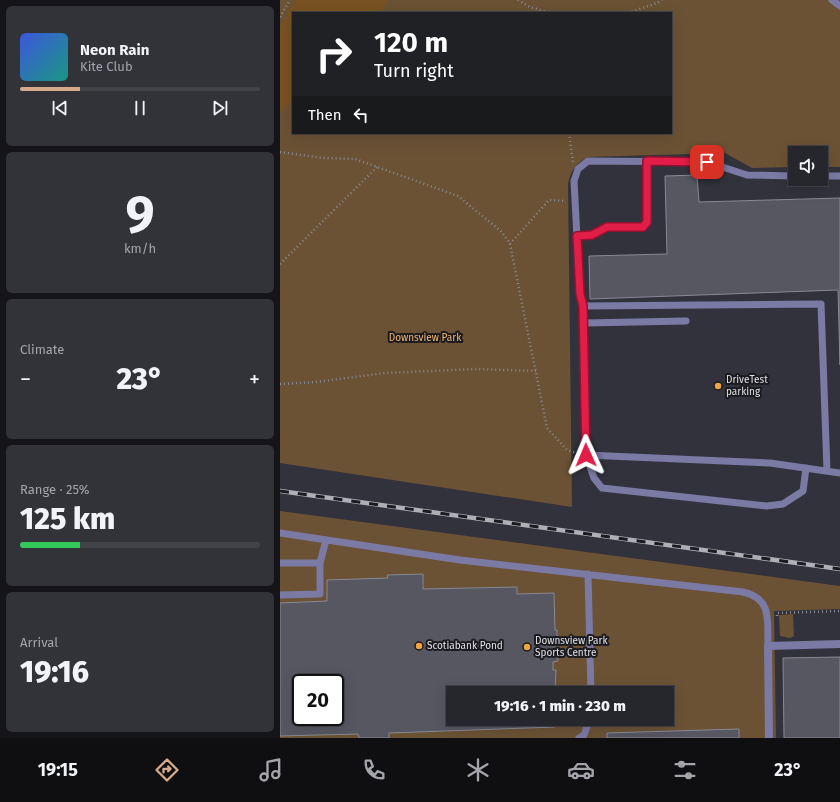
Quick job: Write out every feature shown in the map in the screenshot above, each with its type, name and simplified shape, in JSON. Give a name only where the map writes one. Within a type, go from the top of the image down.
[{"type":"street","points":[[769,738],[768,646],[840,644]]},
{"type":"lane","points":[[832,0],[840,6]]},
{"type":"lane","points":[[788,176],[747,175],[707,162],[588,160],[578,169],[575,176],[575,201],[580,294],[583,306],[584,322],[586,455],[594,478],[602,488],[767,506],[784,504],[803,491],[806,468]]},
{"type":"lane","points":[[577,236],[592,235],[607,227],[643,227],[647,222],[647,161]]},
{"type":"lane","points":[[828,176],[840,176]]},
{"type":"lane","points":[[583,306],[821,304],[827,470]]},
{"type":"lane","points":[[584,322],[686,321]]},
{"type":"lane","points":[[586,455],[770,464],[827,470],[840,473]]},
{"type":"lane","points":[[280,533],[460,560],[673,583],[752,594],[762,601],[767,614],[768,646]]},
{"type":"lane","points":[[280,595],[320,594],[320,563],[326,540]]},
{"type":"lane","points":[[280,563],[320,563]]},
{"type":"lane","points":[[588,574],[591,686]]},
{"type":"lane","points":[[579,738],[584,735],[587,726]]},
{"type":"path","points":[[280,17],[290,0]]},
{"type":"path","points":[[518,0],[530,7],[547,12]]},
{"type":"path","points":[[631,12],[662,0]]},
{"type":"path","points":[[569,134],[575,176]]},
{"type":"path","points":[[280,152],[323,158],[355,159],[458,196],[502,232],[510,244],[548,428],[567,450],[586,455]]},
{"type":"path","points":[[280,264],[377,167]]},
{"type":"path","points":[[510,244],[549,200],[575,201]]},
{"type":"path","points":[[280,384],[316,382],[385,373],[475,370],[536,371]]},
{"type":"path","points":[[777,620],[777,613],[840,611]]},
{"type":"green space","name":"Downsview Park","points":[[280,0],[840,0],[840,167],[828,167],[828,146],[788,146],[788,167],[752,168],[725,153],[588,157],[580,162],[572,171],[568,184],[572,507],[280,463]]},
{"type":"green space","name":"Downsview Park Sports Centre","points":[[280,511],[840,586],[840,609],[774,611],[776,738],[280,738]]},
{"type":"green space","points":[[793,614],[794,636],[790,638],[780,636],[779,615]]},
{"type":"shaded area","points":[[296,0],[388,0],[381,12],[292,12],[292,100],[280,113],[280,27]]},
{"type":"building","points":[[697,175],[699,202],[840,198],[840,365],[838,290],[590,299],[589,256],[667,254],[665,176]]},
{"type":"building","name":"Scotiabank Pond","points":[[423,574],[423,589],[517,587],[517,594],[554,593],[558,661],[553,662],[553,670],[556,670],[555,686],[446,686],[446,726],[555,727],[389,733],[389,738],[359,738],[358,734],[280,736],[280,603],[327,601],[327,580],[388,578],[387,575]]},
{"type":"building","points":[[840,657],[840,738],[784,738],[783,658]]},
{"type":"building","points":[[739,729],[739,738],[607,738],[607,733]]},
{"type":"railway","points":[[280,491],[840,569]]},
{"type":"place","name":"DriveTest parking","points":[[718,386]]},
{"type":"place","name":"Scotiabank Pond","points":[[419,646]]},
{"type":"place","name":"Downsview Park Sports Centre","points":[[527,647]]},
{"type":"route","points":[[586,455],[583,306],[580,294],[577,236],[592,235],[607,227],[643,227],[647,222],[647,161],[707,162]]}]
